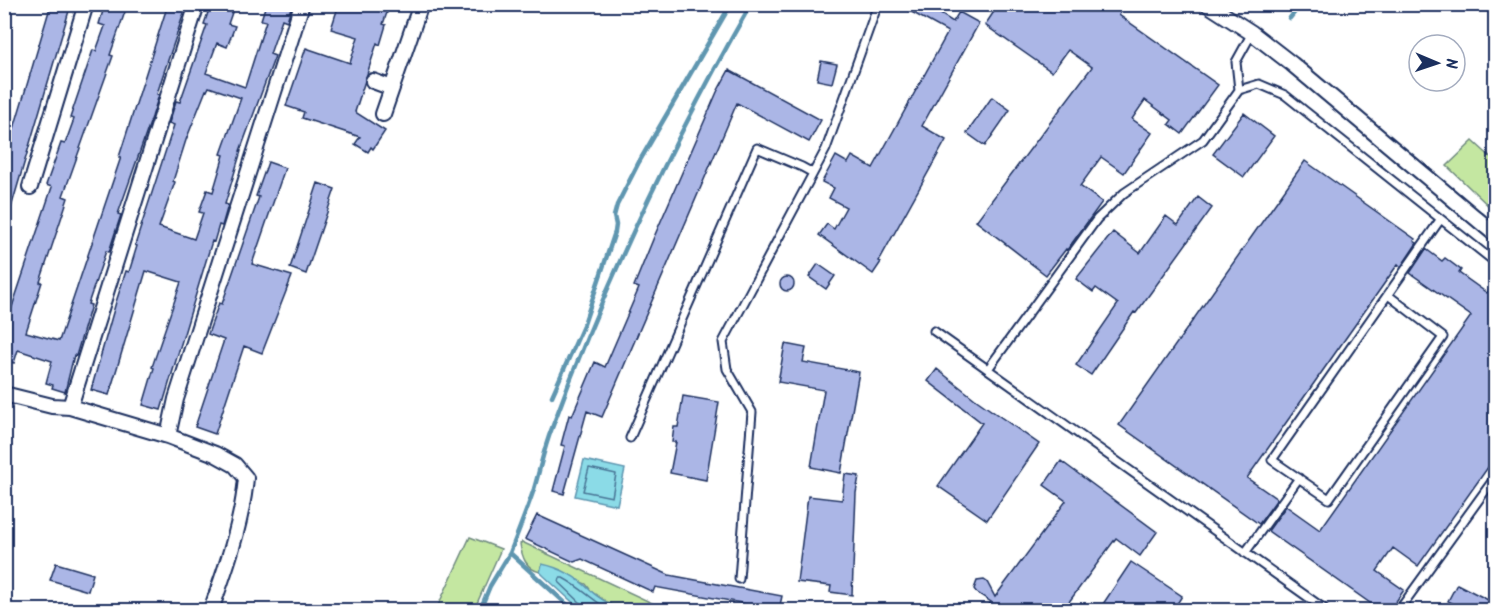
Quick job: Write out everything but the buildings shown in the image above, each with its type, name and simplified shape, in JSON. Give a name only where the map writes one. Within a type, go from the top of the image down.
[{"type":"street","points":[[30,187],[86,4]]},
{"type":"street","points":[[70,407],[197,4]]},
{"type":"street","points":[[168,436],[176,399],[302,4]]},
{"type":"street","points":[[383,114],[421,4]]},
{"type":"street","points":[[1207,4],[1252,33],[1292,64],[1496,235]]},
{"type":"street","points":[[373,81],[392,88]]},
{"type":"street","points":[[4,394],[52,406],[70,407],[168,436],[215,454],[235,465],[246,478],[244,496],[228,561],[211,610]]},
{"type":"lane","points":[[739,579],[752,412],[727,369],[723,342],[826,149],[878,4]]},
{"type":"lane","points":[[1239,90],[1236,62],[1252,33]]},
{"type":"lane","points":[[988,369],[1097,219],[1124,193],[1203,140],[1239,90],[1259,84],[1285,95],[1496,263]]},
{"type":"lane","points":[[630,438],[757,148],[813,173]]},
{"type":"lane","points":[[1388,295],[1443,337],[1329,499],[1272,460],[1440,220]]},
{"type":"lane","points":[[934,331],[1326,610]]},
{"type":"lane","points":[[1399,610],[1496,476]]},
{"type":"lane","points":[[1245,553],[1299,478]]},
{"type":"green space","points":[[1473,141],[1495,161],[1495,212],[1447,166]]},
{"type":"green space","points":[[470,537],[501,549],[474,610],[436,610]]},
{"type":"green space","points":[[522,542],[652,603],[654,610],[619,610],[592,592],[586,584],[541,566],[540,572],[531,568],[524,558],[520,544]]},
{"type":"water","points":[[584,460],[625,469],[617,505],[575,496]]},
{"type":"water","points":[[542,564],[569,574],[619,610],[581,610],[540,572]]},
{"type":"waterway","points":[[552,396],[584,324],[615,232],[614,216],[617,205],[639,162],[731,4]]},
{"type":"waterway","points":[[573,610],[510,553],[534,489],[552,428],[618,265],[668,159],[751,4]]},
{"type":"waterway","points":[[1290,18],[1301,4]]},
{"type":"waterway","points":[[480,610],[490,586],[510,553]]}]
